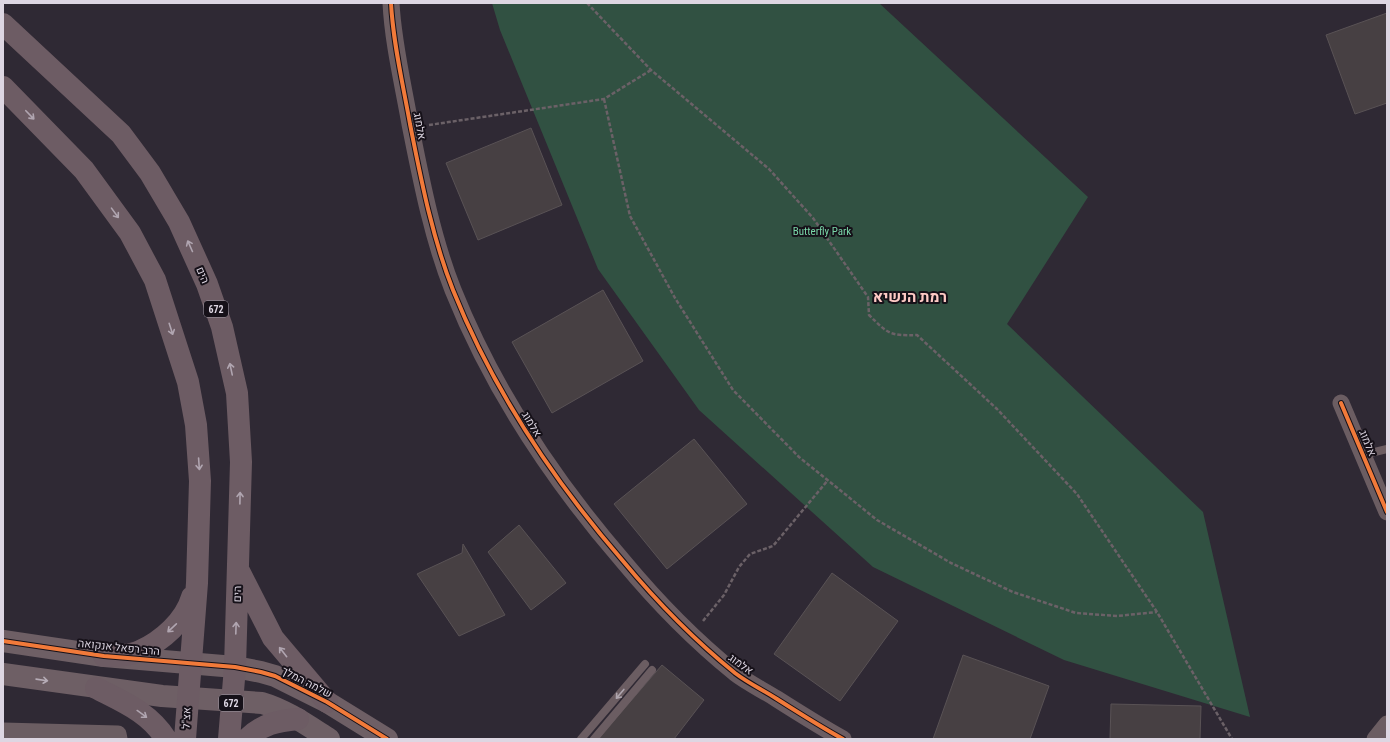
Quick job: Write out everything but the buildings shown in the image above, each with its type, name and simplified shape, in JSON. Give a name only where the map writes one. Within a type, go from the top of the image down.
[{"type":"main road","name":"הים","points":[[3,24],[122,134],[150,173],[179,222],[207,284],[222,327],[237,393],[241,462],[234,667]]},
{"type":"main road","points":[[3,87],[84,170],[130,233],[155,280],[188,382],[196,425],[200,481],[197,583],[187,698]]},
{"type":"main road","points":[[238,570],[273,638],[327,702]]},
{"type":"main road","points":[[104,656],[124,655],[140,651],[165,635],[179,622],[189,607],[197,583]]},
{"type":"main road","name":"672","points":[[229,739],[234,667]]},
{"type":"main road","points":[[96,688],[131,706],[157,724],[166,739]]},
{"type":"main road","name":"אצ\"ל","points":[[185,739],[187,698]]},
{"type":"main road","points":[[247,739],[257,729],[270,723],[298,719]]},
{"type":"street","name":"אלמוג","points":[[391,3],[400,73],[434,229],[452,288],[483,359],[516,416],[554,476],[604,540],[652,596],[691,636],[737,674],[843,739]]},
{"type":"street","name":"אלמוג","points":[[1341,403],[1387,512]]},
{"type":"street","name":"הרב רפאל אנקואה","points":[[3,641],[104,656],[234,667]]},
{"type":"street","name":"שלמה המלך","points":[[234,667],[275,676],[327,702],[387,739]]},
{"type":"street","points":[[3,674],[96,688],[187,698],[231,700],[268,705],[298,719],[329,739]]},
{"type":"street","points":[[1375,739],[1387,724]]},
{"type":"street","points":[[3,731],[119,736]]},
{"type":"lane","points":[[1362,454],[1387,449]]},
{"type":"lane","points":[[581,739],[645,664]]},
{"type":"lane","points":[[594,739],[652,670]]},
{"type":"path","points":[[587,3],[651,70],[769,169],[808,212],[868,297],[869,315],[895,336],[917,335],[997,409],[1072,488],[1157,612],[1232,739]]},
{"type":"path","points":[[411,128],[604,99],[651,70]]},
{"type":"path","points":[[604,99],[630,216],[675,298],[733,390],[799,458],[877,520],[951,563],[1013,592],[1076,612],[1117,616],[1157,612]]},
{"type":"path","points":[[691,636],[724,595],[739,567],[750,554],[773,546],[828,480]]},
{"type":"green space","name":"Butterfly Park","points":[[492,3],[879,3],[1088,197],[1007,324],[1203,512],[1250,717],[1064,660],[873,567],[699,410],[598,269],[500,30]]},
{"type":"cycle path","points":[[391,3],[396,48],[418,166],[439,249],[453,290],[469,327],[506,398],[527,433],[549,466],[597,530],[676,620],[740,677],[843,739]]},
{"type":"cycle path","points":[[1341,403],[1387,512]]},
{"type":"cycle path","points":[[3,641],[104,656],[235,667],[261,672],[275,676],[327,702],[387,739]]},
{"type":"district","name":"רמת הנשיא","points":[[910,297]]}]
